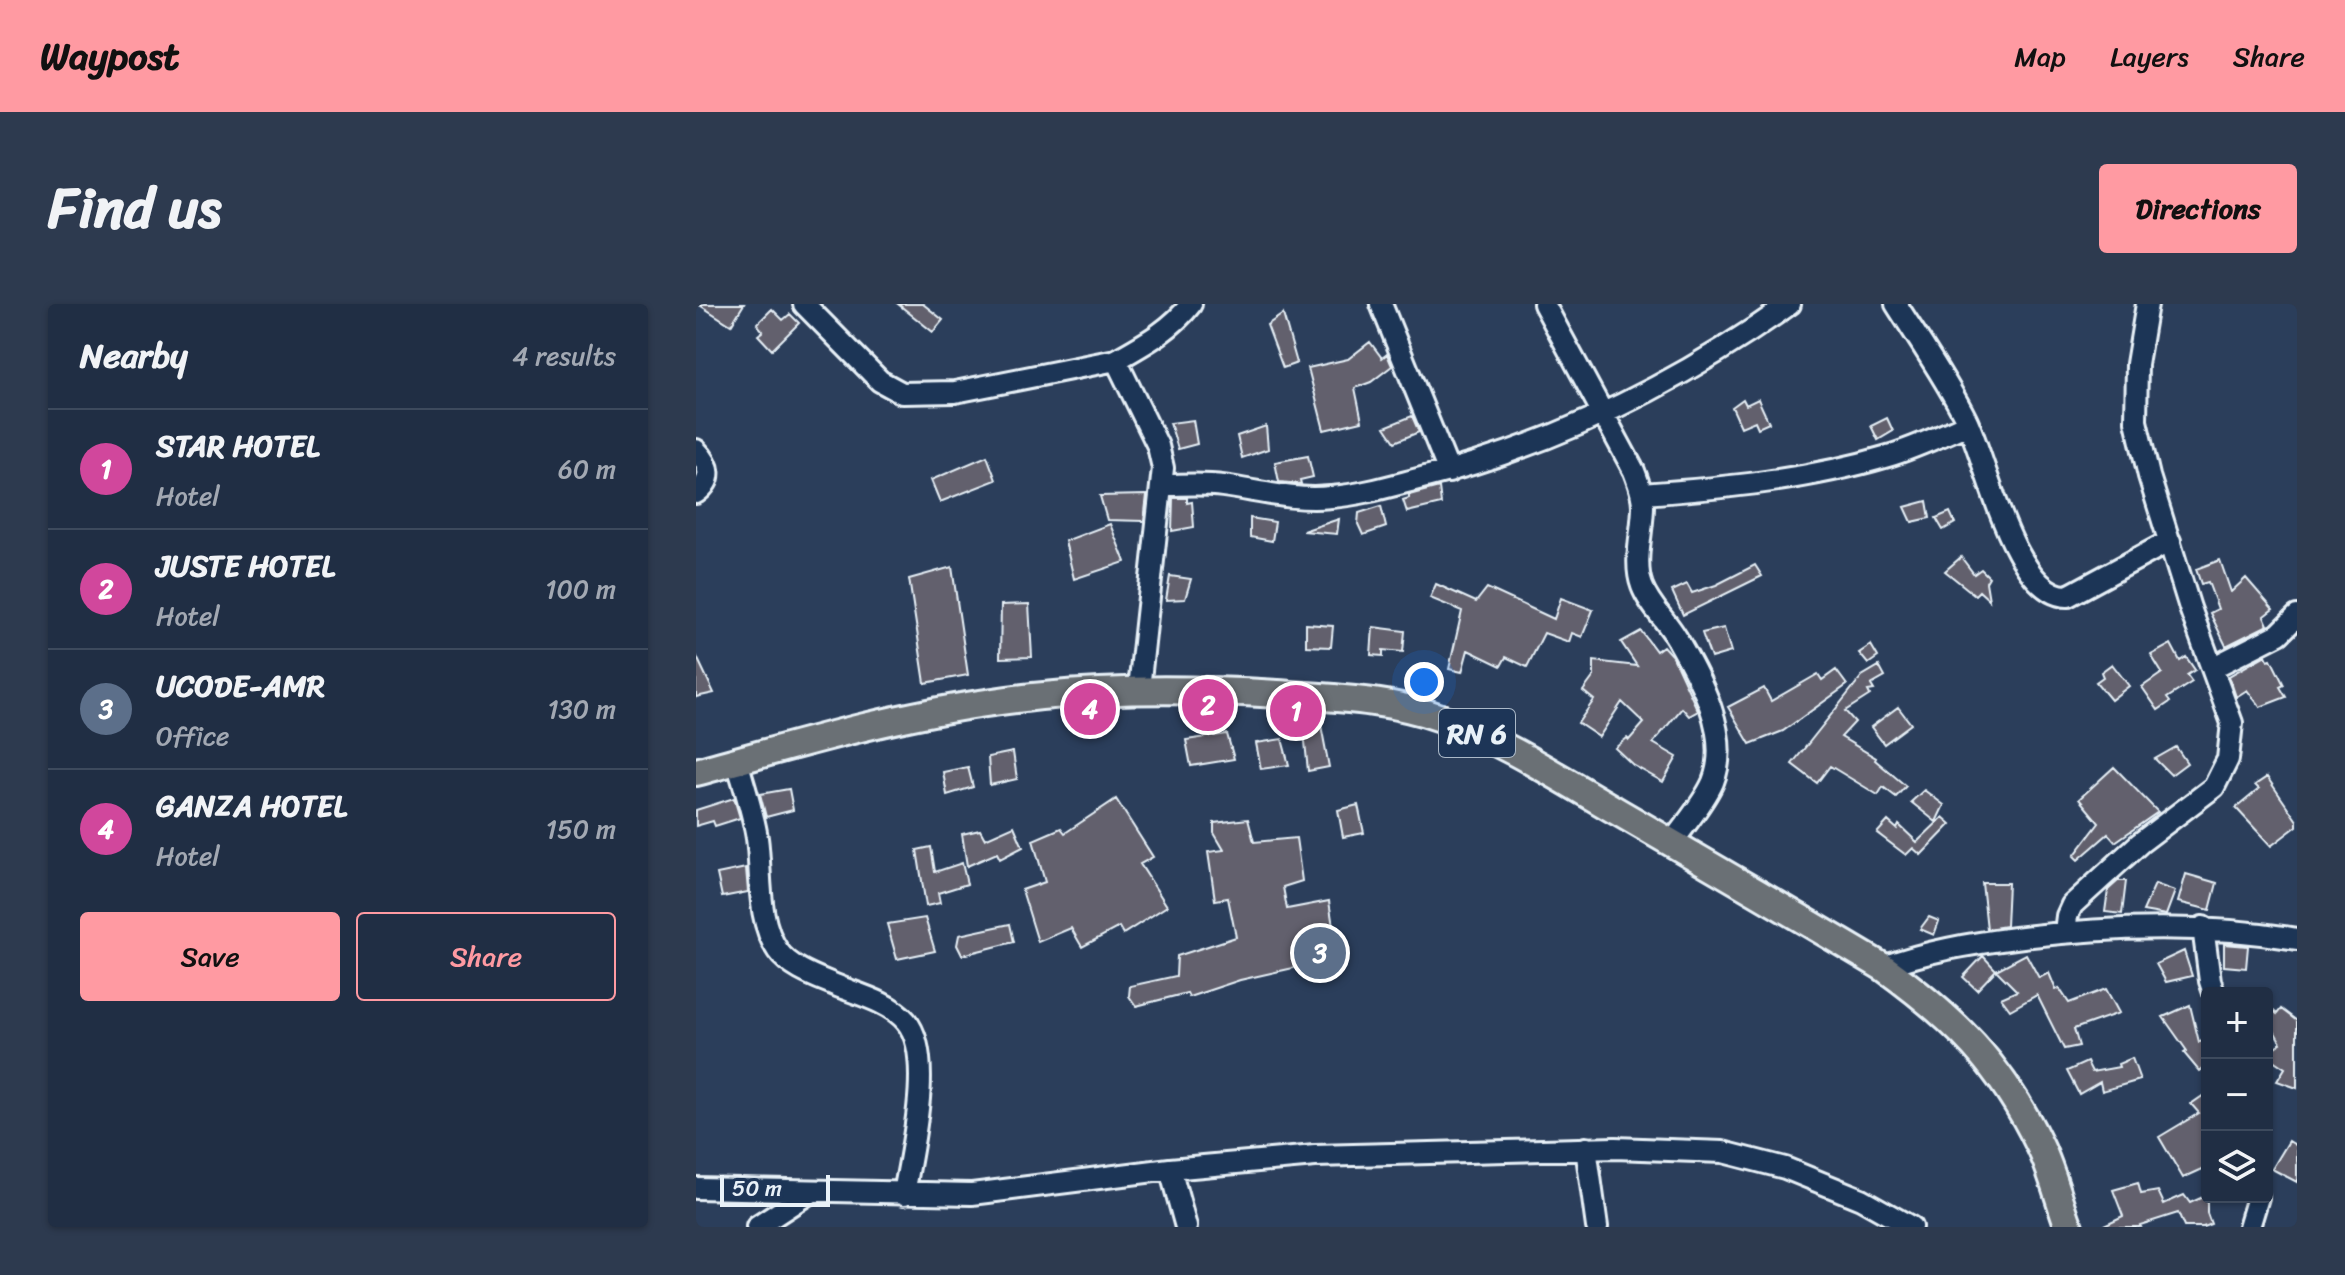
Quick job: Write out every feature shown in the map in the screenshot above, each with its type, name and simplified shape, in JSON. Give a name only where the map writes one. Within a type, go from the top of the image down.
[{"type":"main road","name":"RN 6","points":[[696,772],[880,724],[985,703],[1091,691],[1139,689],[1344,698],[1437,717],[1471,730],[1672,843],[1883,967],[1928,1000],[1968,1035],[2006,1084],[2040,1147],[2069,1227]]},
{"type":"street","points":[[804,304],[880,381],[902,393],[955,392],[1116,360],[1156,337],[1179,319],[1191,304]]},
{"type":"street","points":[[1381,304],[1449,472]]},
{"type":"street","points":[[1544,304],[1634,471],[1642,494],[1639,572],[1642,585],[1675,636],[1706,695],[1714,720],[1718,755],[1711,785],[1672,843]]},
{"type":"street","points":[[1162,485],[1205,484],[1272,495],[1329,498],[1449,472],[1511,453],[1604,414],[1715,352],[1790,304]]},
{"type":"street","points":[[1896,304],[1955,397],[1968,424],[2006,530],[2020,556],[2049,592],[2068,596],[2170,541]]},
{"type":"street","points":[[2065,932],[2072,905],[2140,843],[2214,787],[2228,759],[2232,723],[2149,476],[2136,421],[2137,364],[2147,304]]},
{"type":"street","points":[[1116,360],[1158,446],[1163,468],[1139,689]]},
{"type":"street","points":[[1642,494],[1813,475],[1892,455],[1968,424]]},
{"type":"street","points":[[696,450],[704,459],[709,478],[706,486],[696,493]]},
{"type":"street","points":[[2212,668],[2279,634],[2297,616]]},
{"type":"street","points":[[737,761],[756,836],[761,900],[778,951],[792,964],[817,977],[889,1008],[906,1021],[913,1037],[919,1057],[920,1089],[904,1194]]},
{"type":"street","points":[[2203,927],[2212,987]]},
{"type":"street","points":[[1883,967],[1946,948],[2065,932],[2203,927],[2297,939]]},
{"type":"street","points":[[1586,1148],[1597,1227]]},
{"type":"street","points":[[696,1188],[972,1194],[1170,1169],[1315,1156],[1586,1148],[1723,1152],[1798,1173],[1861,1199],[1911,1227]]},
{"type":"street","points":[[1170,1169],[1186,1227]]},
{"type":"street","points":[[757,1227],[812,1191]]},
{"type":"street","points":[[2246,1226],[2256,1203]]},
{"type":"building","points":[[698,304],[744,304],[731,325]]},
{"type":"building","points":[[898,304],[923,304],[943,320],[933,332]]},
{"type":"building","points":[[772,309],[783,320],[790,314],[799,323],[772,350],[758,335],[763,331],[757,324]]},
{"type":"building","points":[[1283,314],[1297,363],[1283,368],[1267,325]]},
{"type":"building","points":[[1370,342],[1382,358],[1387,354],[1392,366],[1371,382],[1355,388],[1362,421],[1324,430],[1308,368],[1348,359]]},
{"type":"building","points":[[1743,399],[1746,405],[1758,399],[1769,423],[1758,428],[1755,421],[1741,427],[1732,407]]},
{"type":"building","points":[[1412,416],[1419,432],[1395,442],[1385,427]]},
{"type":"building","points":[[1887,418],[1893,431],[1878,440],[1871,426]]},
{"type":"building","points":[[1193,420],[1197,444],[1178,449],[1170,423]]},
{"type":"building","points":[[1266,426],[1268,449],[1242,458],[1237,436]]},
{"type":"building","points":[[987,456],[996,480],[940,502],[931,480]]},
{"type":"building","points":[[1308,456],[1313,477],[1300,480],[1301,484],[1279,482],[1275,462]]},
{"type":"building","points":[[1439,487],[1441,504],[1407,512],[1403,500],[1409,495]]},
{"type":"building","points":[[1147,495],[1144,521],[1107,520],[1100,496]]},
{"type":"building","points":[[1173,498],[1187,498],[1187,503],[1192,502],[1194,527],[1172,531]]},
{"type":"building","points":[[1927,501],[1930,518],[1912,522],[1905,507]]},
{"type":"building","points":[[1381,506],[1386,527],[1363,535],[1358,524],[1359,513]]},
{"type":"building","points":[[1950,512],[1955,523],[1943,530],[1936,518]]},
{"type":"building","points":[[1250,518],[1275,522],[1272,541],[1250,537]]},
{"type":"building","points":[[1339,519],[1337,534],[1303,531]]},
{"type":"building","points":[[1110,524],[1125,562],[1074,579],[1065,541]]},
{"type":"building","points":[[1961,557],[1974,574],[1981,569],[1989,577],[1986,582],[1989,600],[1979,591],[1975,595],[1945,571]]},
{"type":"building","points":[[2220,560],[2231,592],[2246,578],[2273,609],[2264,616],[2268,625],[2226,646],[2210,613],[2218,609],[2208,582],[2201,584],[2196,569]]},
{"type":"building","points":[[1755,565],[1762,576],[1683,615],[1672,591],[1687,584],[1692,593],[1716,585]]},
{"type":"building","points":[[952,567],[968,675],[925,683],[909,579]]},
{"type":"building","points":[[1170,576],[1191,579],[1185,599],[1166,600]]},
{"type":"building","points":[[1436,584],[1476,602],[1487,588],[1554,619],[1561,598],[1593,610],[1582,637],[1572,633],[1569,642],[1544,633],[1527,667],[1506,657],[1501,666],[1468,650],[1462,672],[1449,669],[1462,611],[1430,598]]},
{"type":"building","points":[[1029,604],[1032,657],[1000,658],[1001,605]]},
{"type":"building","points":[[1306,624],[1333,626],[1331,647],[1306,646]]},
{"type":"building","points":[[1373,627],[1405,631],[1403,652],[1383,650],[1383,656],[1371,655]]},
{"type":"building","points":[[1724,628],[1731,652],[1711,658],[1702,633]]},
{"type":"building","points":[[1641,631],[1656,651],[1663,646],[1673,657],[1698,711],[1689,716],[1682,708],[1653,743],[1677,757],[1663,782],[1633,765],[1615,748],[1627,738],[1629,740],[1644,723],[1622,702],[1599,737],[1578,723],[1594,700],[1583,691],[1594,676],[1594,661],[1637,666],[1621,642]]},
{"type":"building","points":[[2171,644],[2180,661],[2186,657],[2195,670],[2187,675],[2192,682],[2167,698],[2170,702],[2158,710],[2142,687],[2162,673],[2151,655]]},
{"type":"building","points":[[1871,645],[1878,657],[1868,664],[1859,653]]},
{"type":"building","points":[[696,655],[714,693],[696,697]]},
{"type":"building","points":[[2266,655],[2284,685],[2280,687],[2286,697],[2260,707],[2247,690],[2236,697],[2229,676]]},
{"type":"building","points":[[2112,664],[2129,686],[2111,700],[2096,682],[2103,677],[2101,672]]},
{"type":"building","points":[[1879,666],[1885,677],[1871,685],[1874,690],[1868,691],[1870,695],[1845,711],[1855,722],[1841,737],[1876,758],[1906,786],[1896,797],[1883,787],[1878,795],[1830,766],[1817,783],[1792,764],[1862,676]]},
{"type":"building","points":[[1836,670],[1847,685],[1783,731],[1750,744],[1728,707],[1764,688],[1771,701],[1818,674],[1822,680]]},
{"type":"building","points":[[1898,707],[1911,724],[1884,744],[1871,727]]},
{"type":"building","points":[[1320,720],[1329,767],[1308,771],[1303,722]]},
{"type":"building","points":[[1227,734],[1234,759],[1191,766],[1186,740]]},
{"type":"building","points":[[1282,739],[1289,765],[1261,769],[1256,743]]},
{"type":"building","points":[[2176,747],[2187,763],[2171,775],[2155,759]]},
{"type":"building","points":[[1013,752],[1017,779],[990,785],[988,757]]},
{"type":"building","points":[[968,767],[973,787],[947,795],[943,772]]},
{"type":"building","points":[[2114,767],[2158,812],[2115,842],[2108,834],[2078,860],[2074,856],[2099,823],[2079,799]]},
{"type":"building","points":[[2267,777],[2297,821],[2297,826],[2271,846],[2236,808],[2259,789],[2255,785]]},
{"type":"building","points":[[789,789],[793,810],[766,817],[760,794]]},
{"type":"building","points":[[1924,790],[1944,805],[1936,822],[1911,802]]},
{"type":"building","points":[[734,798],[740,818],[715,826],[713,821],[696,826],[696,810]]},
{"type":"building","points":[[1116,799],[1153,857],[1140,864],[1167,906],[1123,934],[1119,927],[1082,947],[1071,928],[1038,942],[1022,890],[1045,882],[1033,840],[1061,828],[1065,833]]},
{"type":"building","points":[[1358,805],[1364,833],[1343,837],[1338,810]]},
{"type":"building","points":[[1943,817],[1951,824],[1921,855],[1913,848],[1906,855],[1877,833],[1888,821],[1897,829],[1899,825],[1917,842]]},
{"type":"building","points":[[1248,819],[1254,842],[1296,838],[1302,881],[1283,887],[1287,909],[1329,901],[1338,958],[1240,980],[1189,997],[1187,993],[1136,1006],[1129,996],[1130,986],[1176,976],[1177,956],[1236,937],[1228,898],[1215,900],[1208,852],[1224,850],[1214,833],[1214,823]]},
{"type":"building","points":[[1014,826],[1023,847],[1000,859],[997,853],[967,866],[962,834],[980,830],[985,839]]},
{"type":"building","points":[[931,847],[935,872],[962,863],[967,884],[938,893],[940,903],[926,906],[917,850]]},
{"type":"building","points":[[746,868],[748,892],[722,897],[717,874]]},
{"type":"building","points":[[2186,874],[2217,883],[2210,910],[2178,902]]},
{"type":"building","points":[[2118,881],[2126,881],[2122,914],[2105,912],[2108,890]]},
{"type":"building","points":[[1982,883],[2008,883],[2006,926],[1987,929]]},
{"type":"building","points":[[2155,884],[2175,891],[2166,915],[2143,911]]},
{"type":"building","points":[[1929,917],[1939,921],[1934,935],[1920,929]]},
{"type":"building","points":[[925,918],[935,951],[897,959],[887,924]]},
{"type":"building","points":[[1010,924],[1014,942],[962,955],[957,945],[959,935]]},
{"type":"building","points":[[2224,944],[2248,946],[2246,968],[2224,966]]},
{"type":"building","points":[[2184,951],[2192,976],[2166,982],[2156,964]]},
{"type":"building","points":[[2026,954],[2039,978],[2049,973],[2056,990],[2059,988],[2069,1003],[2106,989],[2119,1013],[2074,1029],[2079,1046],[2064,1049],[2037,995],[2010,1010],[2001,998],[2017,991],[1996,970]]},
{"type":"building","points":[[1983,956],[1996,970],[1977,990],[1963,977]]},
{"type":"building","points":[[2190,1005],[2199,1042],[2201,1040],[2201,1070],[2184,1053],[2187,1051],[2163,1017]]},
{"type":"building","points":[[2281,1009],[2297,1021],[2297,1088],[2277,1081],[2285,1068],[2273,1060],[2273,1048],[2281,1043],[2273,1029],[2273,1010],[2277,1014]]},
{"type":"building","points":[[2132,1058],[2140,1080],[2102,1091],[2100,1082],[2079,1094],[2067,1071],[2087,1062],[2092,1072],[2119,1067],[2118,1064]]},
{"type":"building","points":[[2201,1097],[2201,1170],[2183,1178],[2159,1137],[2199,1113],[2191,1104]]},
{"type":"building","points":[[2289,1141],[2297,1146],[2297,1182],[2273,1167]]},
{"type":"building","points":[[2138,1183],[2141,1194],[2158,1191],[2164,1204],[2184,1195],[2190,1203],[2201,1198],[2201,1203],[2207,1203],[2211,1224],[2184,1227],[2178,1213],[2141,1227],[2100,1227],[2123,1216],[2113,1190]]},
{"type":"place","name":"JUSTE HOTEL","points":[[1208,705]]},
{"type":"place","name":"GANZA HOTEL","points":[[1090,709]]},
{"type":"place","name":"STAR HOTEL","points":[[1296,711]]},
{"type":"place","name":"UCODE-AMR","points":[[1320,953]]}]
